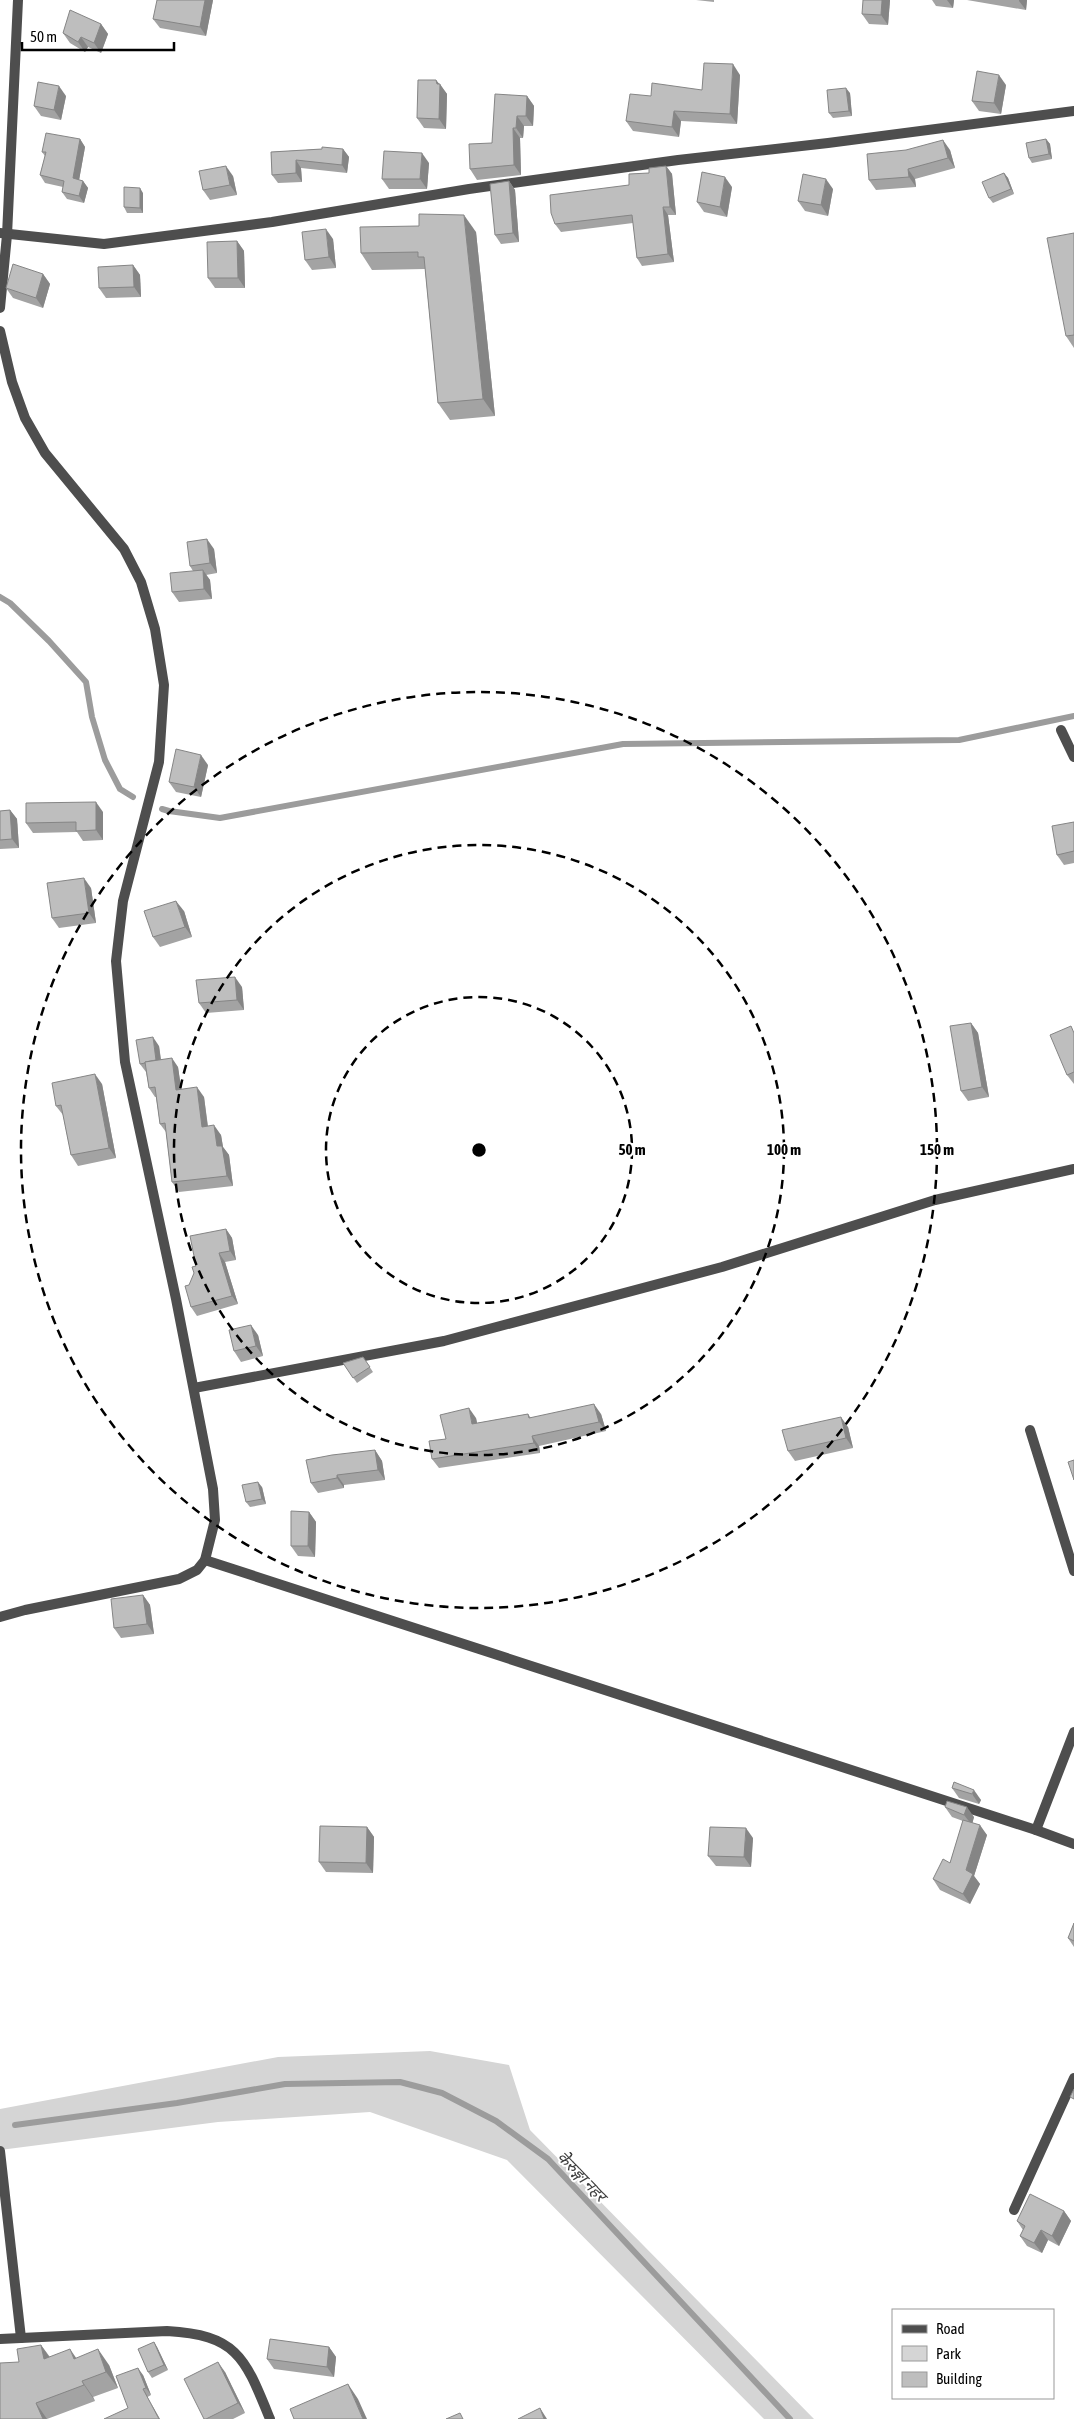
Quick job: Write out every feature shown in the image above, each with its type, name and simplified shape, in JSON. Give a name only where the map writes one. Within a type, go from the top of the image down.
[{"type":"street","points":[[0,308],[18,0]]},
{"type":"street","points":[[4,234],[104,244],[272,222],[470,189],[678,160],[828,144],[1074,111]]},
{"type":"street","points":[[0,331],[12,382],[25,418],[45,453],[124,548],[141,582],[154,629],[164,685],[159,762],[123,901],[116,961],[118,991],[125,1062],[194,1388],[213,1489],[215,1520],[206,1560],[197,1570],[180,1579],[25,1610],[0,1617]]},
{"type":"street","points":[[1061,730],[1074,757]]},
{"type":"street","points":[[194,1388],[444,1340],[722,1267],[935,1200],[1074,1169]]},
{"type":"street","points":[[1030,1430],[1074,1571]]},
{"type":"street","points":[[206,1560],[1074,1844]]},
{"type":"street","points":[[1036,1830],[1074,1732]]},
{"type":"street","points":[[1014,2210],[1074,2078]]},
{"type":"street","points":[[0,2152],[21,2338]]},
{"type":"street","points":[[0,2339],[167,2332],[190,2332],[211,2337],[228,2346],[242,2361],[253,2378],[270,2419]]},
{"type":"green space","points":[[430,2051],[509,2065],[530,2130],[814,2419],[764,2419],[507,2160],[370,2112],[218,2122],[0,2150],[0,2109],[278,2057]]},
{"type":"building","points":[[157,0],[205,0],[200,27],[153,19]]},
{"type":"building","points":[[863,0],[882,0],[881,15],[862,14]]},
{"type":"building","points":[[70,10],[101,24],[94,43],[81,37],[78,42],[63,33]]},
{"type":"building","points":[[704,63],[733,64],[730,114],[674,111],[672,127],[626,121],[630,94],[651,96],[652,83],[702,90]]},
{"type":"building","points":[[977,71],[999,75],[994,103],[972,101]]},
{"type":"building","points":[[418,80],[436,80],[437,84],[440,84],[439,119],[417,118]]},
{"type":"building","points":[[38,82],[59,86],[54,110],[34,106]]},
{"type":"building","points":[[846,88],[849,111],[829,113],[827,90]]},
{"type":"building","points":[[495,94],[527,96],[526,116],[517,116],[516,128],[513,128],[514,165],[470,169],[469,144],[492,143]]},
{"type":"building","points":[[46,133],[80,139],[73,178],[83,181],[79,196],[62,192],[64,181],[40,175],[46,152],[42,152]]},
{"type":"building","points":[[1046,139],[1049,154],[1029,158],[1026,143]]},
{"type":"building","points":[[943,140],[948,158],[908,169],[909,177],[869,180],[867,154],[906,150]]},
{"type":"building","points":[[322,147],[343,149],[342,165],[296,160],[296,173],[272,175],[271,152],[322,149]]},
{"type":"building","points":[[384,151],[422,153],[420,179],[382,179]]},
{"type":"building","points":[[226,166],[230,185],[203,190],[199,171]]},
{"type":"building","points":[[666,166],[670,207],[663,207],[668,254],[637,258],[632,215],[555,224],[551,213],[550,195],[629,185],[629,174],[649,173],[649,168]]},
{"type":"building","points":[[702,172],[725,177],[720,207],[697,202]]},
{"type":"building","points":[[1004,173],[1011,189],[989,198],[982,182]]},
{"type":"building","points":[[803,174],[826,179],[821,205],[798,201]]},
{"type":"building","points":[[509,181],[513,233],[495,235],[490,184]]},
{"type":"building","points":[[124,187],[140,188],[140,208],[124,207]]},
{"type":"building","points":[[419,214],[464,215],[483,399],[438,403],[424,257],[418,257],[418,252],[361,253],[360,227],[419,226]]},
{"type":"building","points":[[326,229],[329,257],[305,260],[302,232]]},
{"type":"building","points":[[1074,233],[1074,335],[1066,336],[1047,238]]},
{"type":"building","points":[[237,241],[238,278],[208,278],[207,242]]},
{"type":"building","points":[[13,264],[43,274],[36,298],[6,288]]},
{"type":"building","points":[[133,265],[134,287],[99,288],[98,267]]},
{"type":"building","points":[[207,539],[210,563],[190,566],[187,542]]},
{"type":"building","points":[[203,570],[204,589],[172,592],[170,573]]},
{"type":"building","points":[[176,749],[201,755],[194,787],[169,782]]},
{"type":"building","points":[[96,802],[96,830],[76,831],[76,822],[26,823],[26,803]]},
{"type":"building","points":[[10,810],[12,839],[0,840],[0,811]]},
{"type":"building","points":[[1074,822],[1074,851],[1057,855],[1052,826]]},
{"type":"building","points":[[84,878],[89,913],[52,918],[47,883]]},
{"type":"building","points":[[176,901],[185,927],[153,937],[144,911]]},
{"type":"building","points":[[235,977],[237,1000],[199,1003],[196,980]]},
{"type":"building","points":[[971,1023],[982,1087],[961,1091],[950,1026]]},
{"type":"building","points":[[1071,1026],[1074,1033],[1074,1072],[1067,1075],[1050,1035]]},
{"type":"building","points":[[153,1037],[156,1060],[140,1064],[136,1040]]},
{"type":"building","points":[[172,1058],[176,1090],[197,1087],[202,1127],[214,1125],[217,1146],[222,1146],[227,1176],[172,1182],[165,1123],[160,1124],[155,1087],[149,1088],[145,1062]]},
{"type":"building","points":[[95,1074],[109,1148],[71,1155],[61,1105],[56,1106],[52,1083]]},
{"type":"building","points":[[226,1229],[230,1251],[219,1253],[232,1296],[191,1307],[185,1286],[189,1285],[194,1273],[192,1267],[196,1266],[190,1236]]},
{"type":"building","points":[[251,1325],[256,1346],[234,1351],[229,1330]]},
{"type":"building","points":[[363,1357],[370,1367],[353,1378],[343,1363]]},
{"type":"building","points":[[594,1404],[599,1422],[532,1436],[534,1443],[432,1459],[429,1441],[446,1439],[440,1415],[469,1408],[472,1424],[528,1414],[529,1418]]},
{"type":"building","points":[[841,1417],[846,1438],[788,1451],[782,1430]]},
{"type":"building","points":[[375,1450],[378,1470],[337,1475],[337,1478],[311,1483],[306,1460]]},
{"type":"building","points":[[1074,1460],[1074,1480],[1068,1462]]},
{"type":"building","points":[[258,1482],[262,1499],[246,1502],[242,1485]]},
{"type":"building","points":[[291,1511],[309,1512],[308,1546],[291,1546]]},
{"type":"building","points":[[143,1595],[147,1624],[114,1628],[111,1599]]},
{"type":"building","points":[[954,1782],[974,1790],[972,1794],[952,1788]]},
{"type":"building","points":[[947,1801],[967,1807],[964,1815],[945,1807]]},
{"type":"building","points":[[963,1820],[980,1825],[966,1870],[973,1874],[963,1894],[933,1879],[943,1859],[950,1863]]},
{"type":"building","points":[[320,1826],[367,1827],[366,1863],[319,1862]]},
{"type":"building","points":[[710,1827],[746,1828],[744,1857],[708,1856]]},
{"type":"building","points":[[1074,1923],[1074,1941],[1068,1938]]},
{"type":"building","points":[[1074,2089],[1074,2099],[1070,2097]]},
{"type":"building","points":[[1030,2194],[1064,2211],[1052,2236],[1041,2230],[1034,2243],[1020,2236],[1025,2226],[1017,2221]]},
{"type":"building","points":[[270,2339],[329,2347],[327,2367],[267,2359]]},
{"type":"building","points":[[154,2342],[164,2365],[148,2372],[138,2349]]},
{"type":"building","points":[[41,2345],[44,2359],[70,2349],[74,2359],[98,2349],[106,2372],[82,2381],[84,2385],[36,2403],[43,2419],[0,2419],[0,2363],[19,2362],[17,2349]]},
{"type":"building","points":[[218,2362],[238,2403],[204,2419],[184,2379]]},
{"type":"building","points":[[138,2368],[146,2388],[143,2389],[159,2419],[104,2419],[128,2408],[116,2376]]},
{"type":"building","points":[[348,2384],[363,2419],[294,2419],[290,2409]]},
{"type":"building","points":[[540,2408],[544,2419],[518,2419]]},
{"type":"building","points":[[460,2413],[463,2419],[446,2419]]},
{"type":"waterway","points":[[0,597],[10,603],[49,641],[86,682],[92,717],[105,760],[120,789],[133,797]]},
{"type":"waterway","points":[[162,809],[220,818],[623,744],[959,740],[1074,716]]},
{"type":"waterway","name":"केेरुङ्गा नहर","points":[[15,2125],[177,2103],[285,2084],[400,2082],[442,2093],[496,2121],[548,2159],[790,2419]]}]
